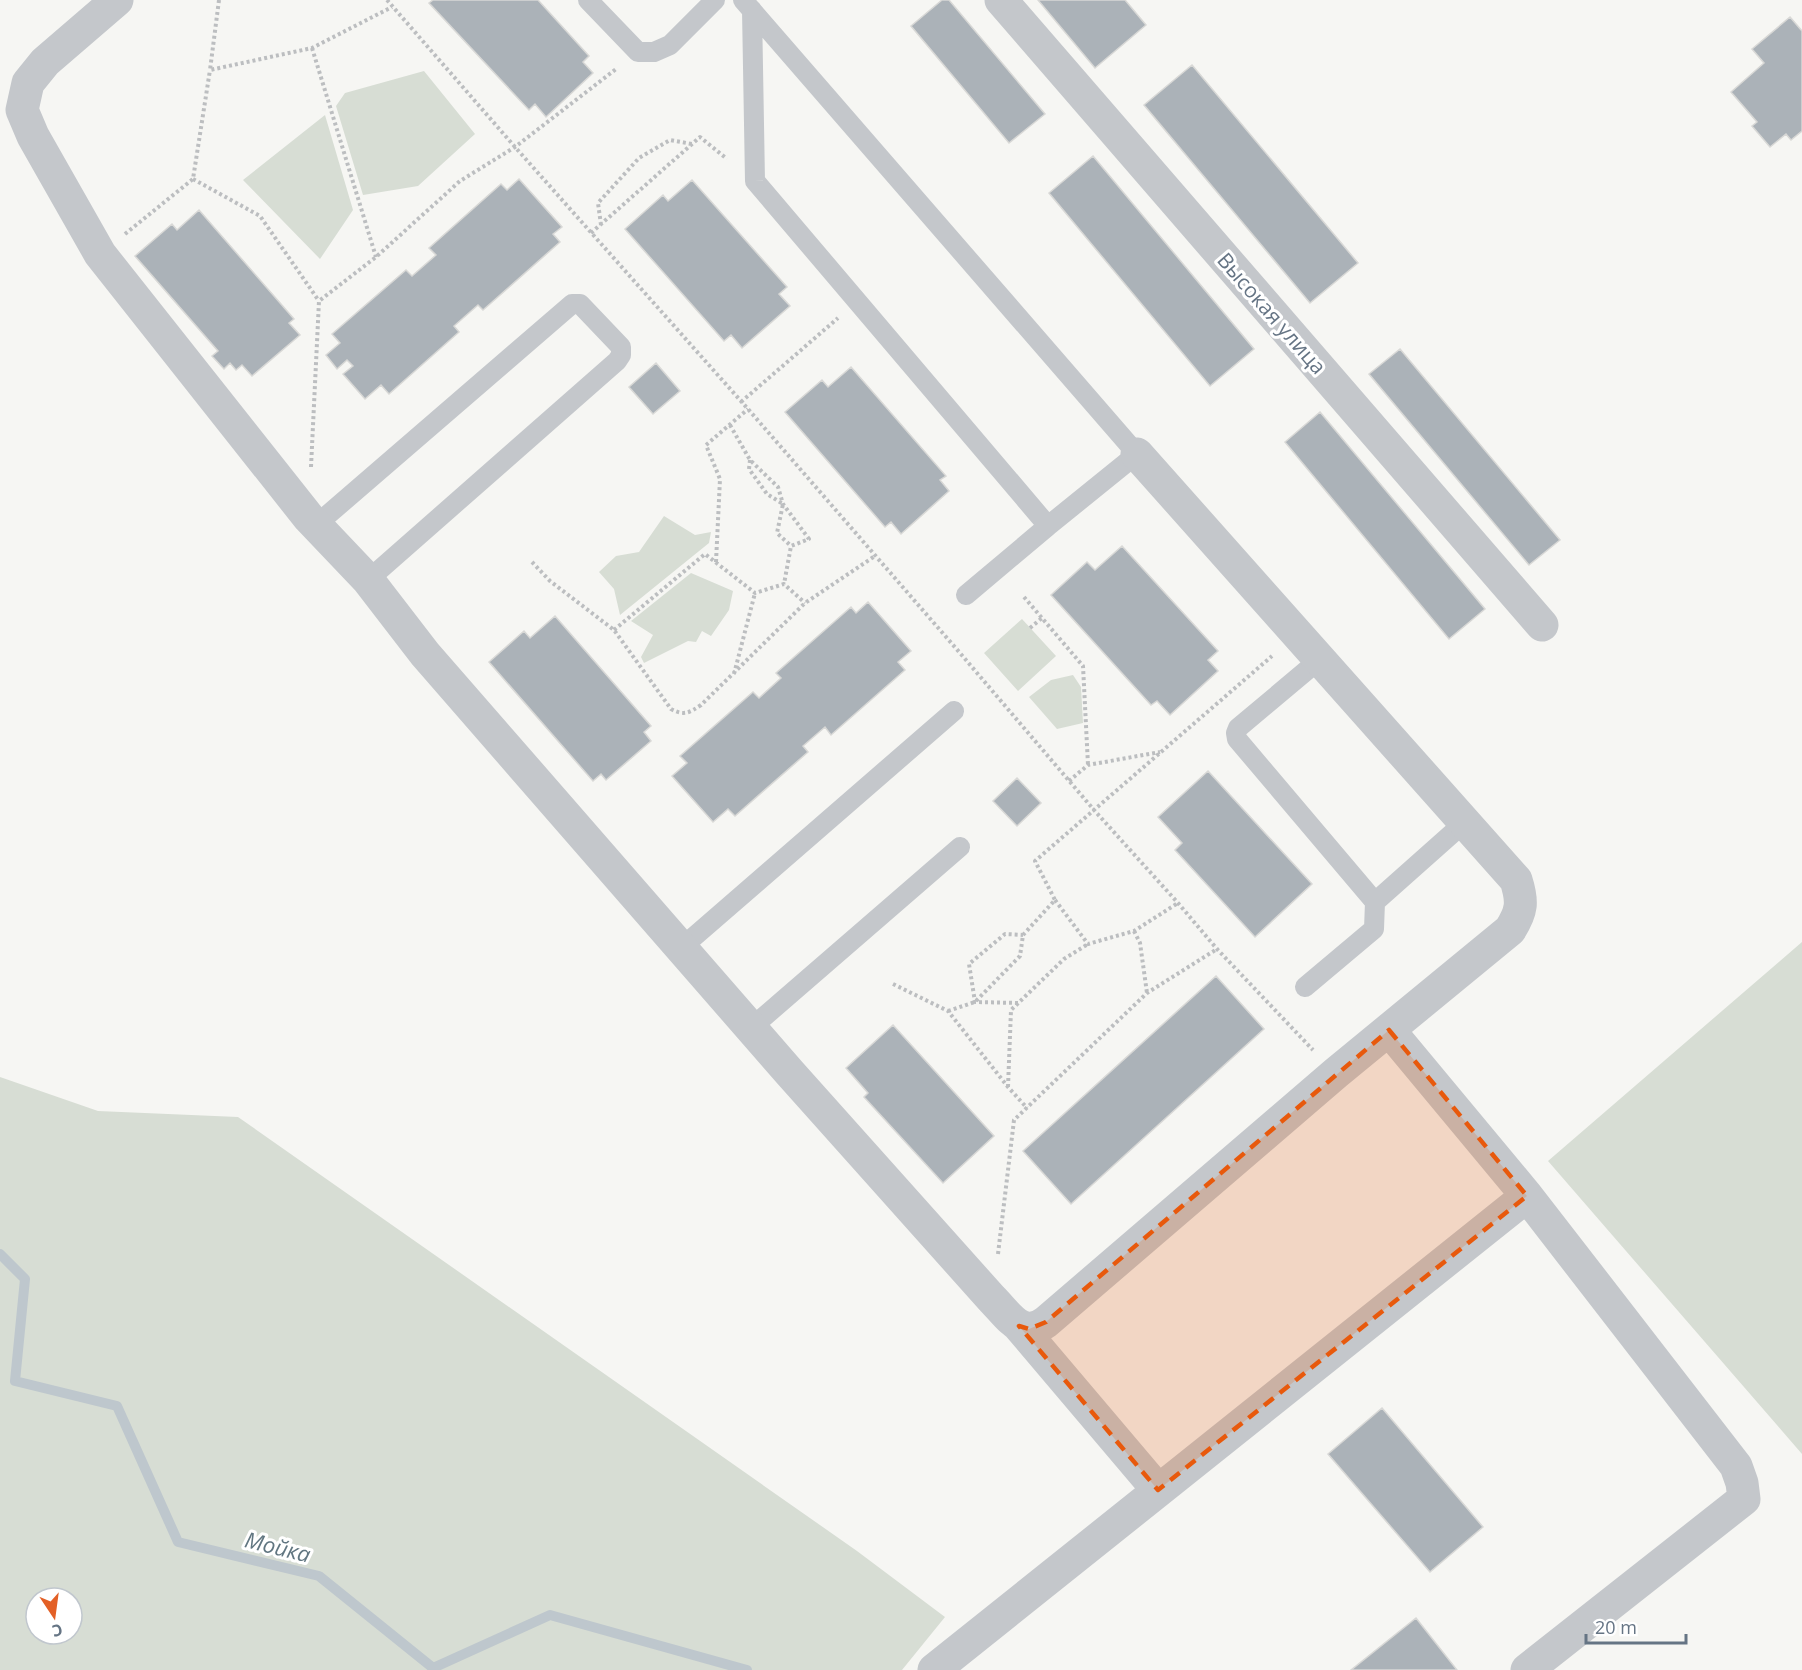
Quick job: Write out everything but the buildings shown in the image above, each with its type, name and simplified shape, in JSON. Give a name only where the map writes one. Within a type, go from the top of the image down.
[{"type":"street","points":[[117,0],[45,62],[28,82],[22,110],[33,136],[100,254],[313,522],[368,580],[425,654],[750,1028],[992,1299],[1019,1326],[1158,1491]]},
{"type":"street","name":"Высокая улица","points":[[1001,0],[1542,625]]},
{"type":"street","points":[[1019,1326],[1029,1329],[1038,1328],[1046,1322],[1336,1072],[1510,930],[1518,916],[1521,896],[1516,880],[1137,454]]},
{"type":"street","points":[[1389,1030],[1527,1196],[1736,1466],[1742,1483],[1744,1499],[1527,1670]]},
{"type":"street","points":[[934,1670],[1527,1196]]},
{"type":"lane","points":[[588,0],[638,52],[654,52],[670,45],[715,0]]},
{"type":"lane","points":[[748,5],[755,182],[1048,526]]},
{"type":"lane","points":[[748,5],[1137,454],[966,595]]},
{"type":"lane","points":[[313,522],[572,304],[580,304],[621,347],[621,355],[617,361],[368,580]]},
{"type":"lane","points":[[1305,987],[1374,929],[1375,902],[1237,739],[1236,733],[1238,728],[1319,660]]},
{"type":"lane","points":[[681,948],[954,711]]},
{"type":"lane","points":[[1375,902],[1464,822]]},
{"type":"lane","points":[[750,1028],[960,846]]},
{"type":"path","points":[[100,254],[193,179],[219,0]]},
{"type":"path","points":[[387,0],[748,409],[1217,949],[1336,1072]]},
{"type":"path","points":[[210,70],[312,48],[392,6]]},
{"type":"path","points":[[312,48],[376,257]]},
{"type":"path","points":[[319,301],[376,257],[460,181],[515,147],[638,52]]},
{"type":"path","points":[[591,233],[700,137],[755,182]]},
{"type":"path","points":[[601,225],[598,203],[639,158],[670,140],[692,144]]},
{"type":"path","points":[[193,179],[260,216],[319,301],[313,522]]},
{"type":"path","points":[[741,402],[857,301]]},
{"type":"path","points":[[716,562],[720,479],[706,445],[748,409]]},
{"type":"path","points":[[730,425],[750,460],[778,487],[783,504],[809,539],[791,546]]},
{"type":"path","points":[[750,460],[749,469],[767,495],[783,504]]},
{"type":"path","points":[[783,504],[777,533],[791,546]]},
{"type":"path","points":[[784,584],[791,546]]},
{"type":"path","points":[[614,630],[705,554],[755,593]]},
{"type":"path","points":[[532,562],[550,581],[614,630],[671,709],[680,713],[691,712],[734,674],[805,603],[875,556]]},
{"type":"path","points":[[784,584],[805,603]]},
{"type":"path","points":[[755,593],[784,584]]},
{"type":"path","points":[[734,674],[755,593]]},
{"type":"path","points":[[1024,597],[1083,666],[1088,765]]},
{"type":"path","points":[[1030,628],[1042,618]]},
{"type":"path","points":[[1088,944],[1055,900],[1035,861],[1297,635]]},
{"type":"path","points":[[1069,781],[1088,765],[1162,752]]},
{"type":"path","points":[[975,1002],[1020,956],[1023,935],[1055,900]]},
{"type":"path","points":[[1008,1087],[1011,1010],[1064,959],[1088,944],[1134,931],[1178,903]]},
{"type":"path","points":[[1134,931],[1140,943],[1147,993]]},
{"type":"path","points":[[975,1002],[969,964],[1005,934],[1023,935]]},
{"type":"path","points":[[992,1299],[1014,1120],[1147,993],[1217,949]]},
{"type":"path","points":[[893,984],[948,1011],[1027,1108]]},
{"type":"path","points":[[948,1011],[975,1002],[1018,1003]]},
{"type":"highlighted area","points":[[1389,1030],[1527,1196],[1158,1490],[1019,1326],[1029,1329],[1046,1322]]},
{"type":"shaded area","points":[[424,71],[475,134],[418,186],[363,195],[336,106],[345,93]]},
{"type":"shaded area","points":[[325,115],[353,210],[320,259],[243,180]]},
{"type":"shaded area","points":[[664,516],[695,535],[711,532],[709,543],[620,615],[614,589],[599,572],[616,556],[639,552]]},
{"type":"shaded area","points":[[691,573],[733,591],[729,610],[711,636],[702,631],[696,642],[688,641],[644,663],[641,657],[653,635],[631,621]]},
{"type":"shaded area","points":[[1022,619],[1056,656],[1018,691],[984,653]]},
{"type":"shaded area","points":[[1073,675],[1081,687],[1083,723],[1057,729],[1029,697],[1051,680]]},
{"type":"shaded area","points":[[1802,942],[1802,1454],[1548,1161]]},
{"type":"shaded area","points":[[0,1077],[98,1111],[238,1117],[857,1551],[945,1617],[902,1670],[0,1670]]},
{"type":"waterway","name":"Мойка","points":[[0,1254],[25,1279],[15,1381],[117,1406],[178,1542],[319,1576],[433,1668],[550,1615],[747,1670]]}]
